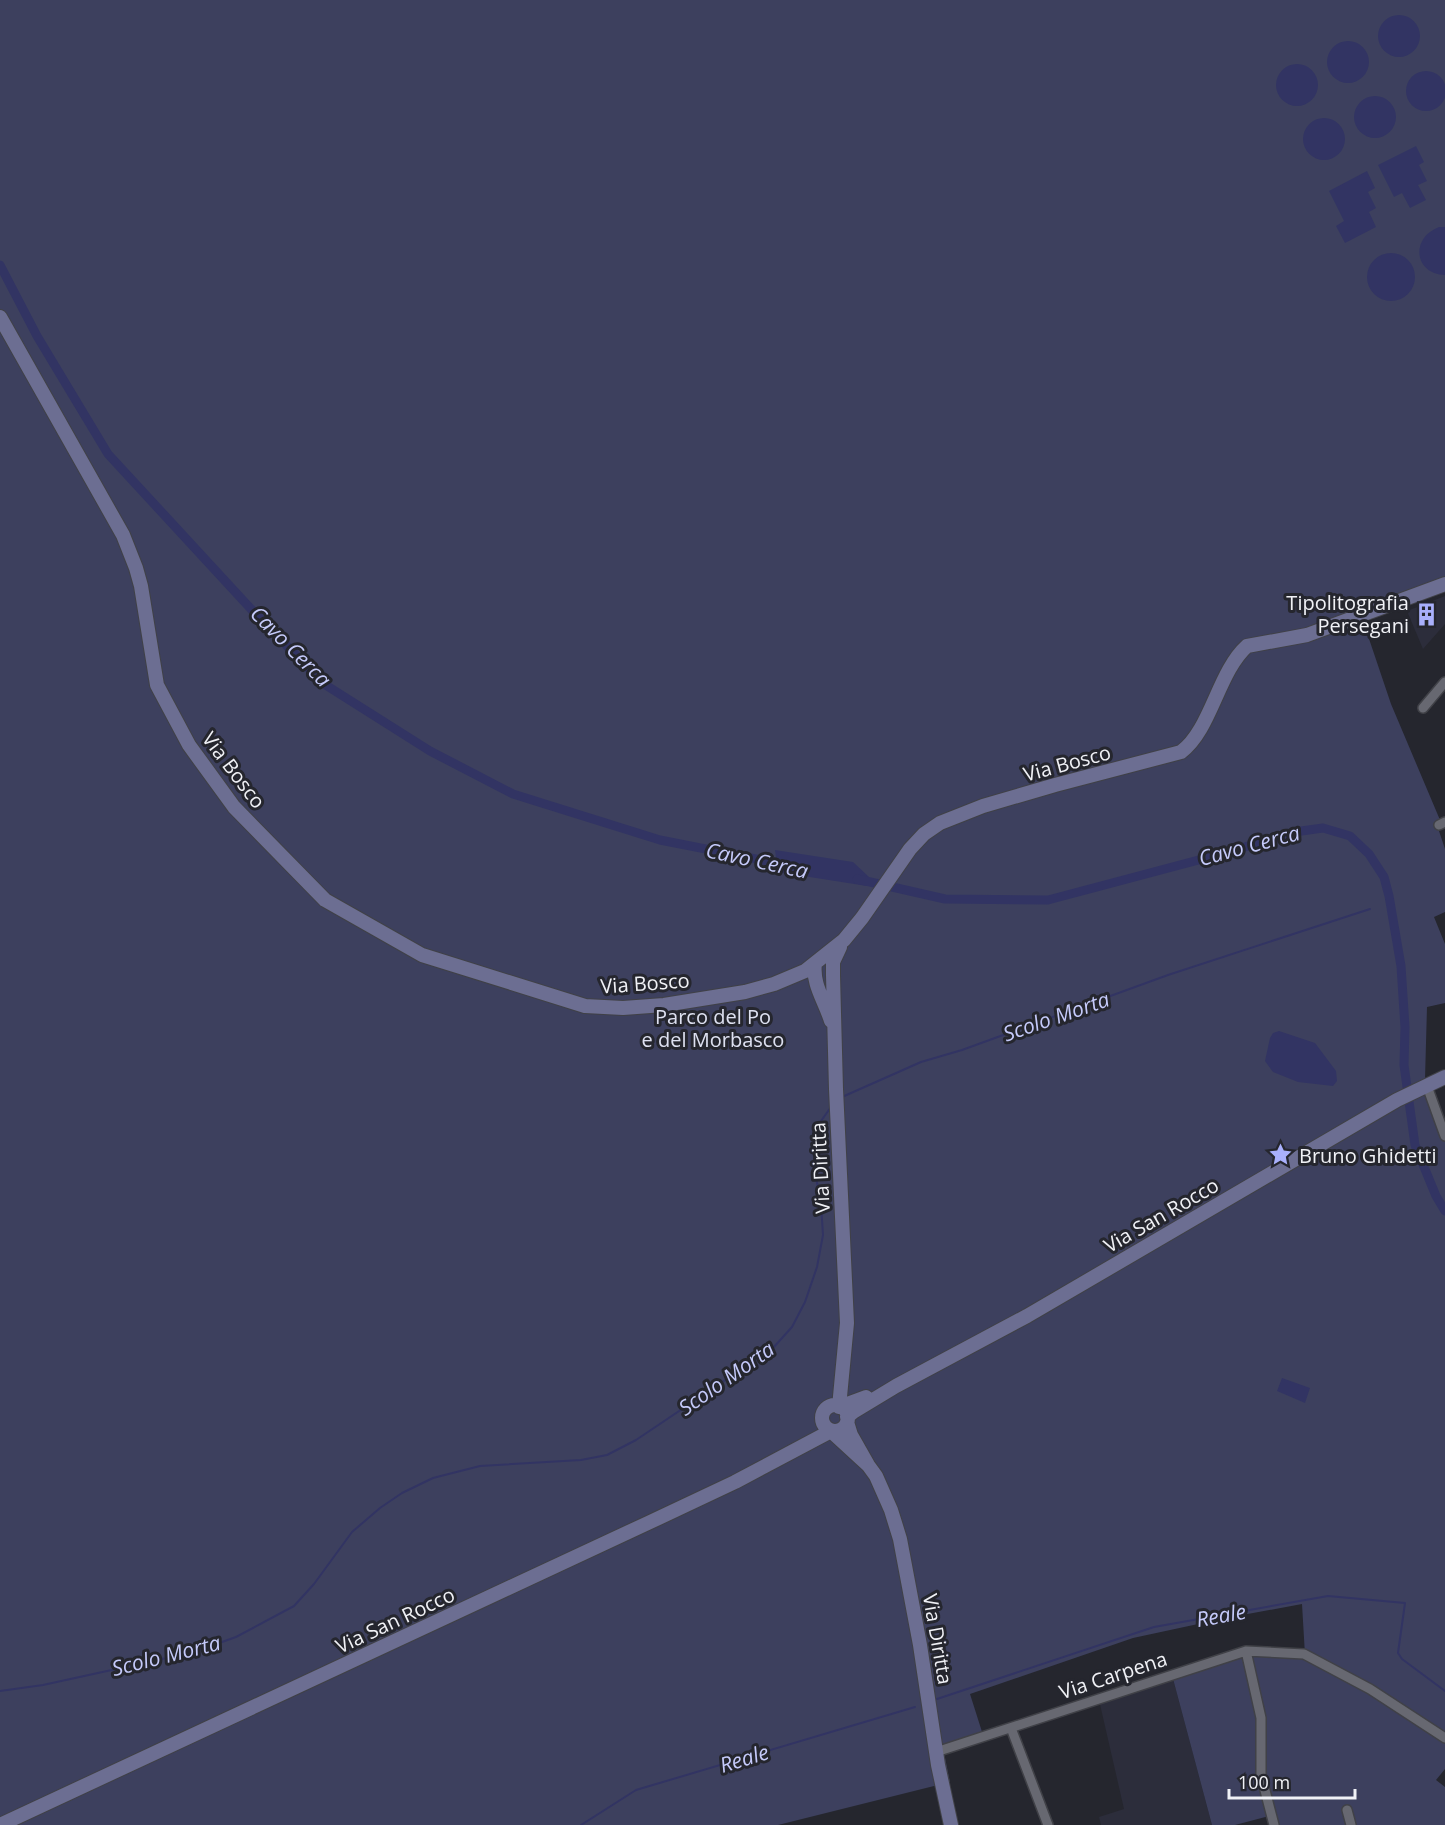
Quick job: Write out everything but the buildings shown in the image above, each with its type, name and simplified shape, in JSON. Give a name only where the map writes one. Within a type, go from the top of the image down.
[{"type":"street","name":"Via Bosco","points":[[0,317],[123,535],[141,586],[158,685],[189,745],[234,807],[325,900],[422,956],[585,1006],[623,1008],[664,1005],[745,992],[805,971],[844,940],[910,849],[924,834],[940,823],[982,806],[1181,752],[1192,742],[1238,655],[1247,646],[1307,635],[1445,584]]},
{"type":"street","points":[[1423,708],[1445,682]]},
{"type":"street","name":"Via Diritta","points":[[840,1414],[847,1323],[837,1121],[833,975],[835,955],[844,940]]},
{"type":"street","points":[[815,963],[833,975]]},
{"type":"street","name":"Via Diritta","points":[[815,963],[814,973],[819,993],[834,1030]]},
{"type":"street","points":[[786,979],[812,986],[819,993]]},
{"type":"street","name":"Via San Rocco","points":[[840,1414],[853,1412],[896,1386],[1027,1316],[1397,1100],[1445,1077]]},
{"type":"street","points":[[1424,1087],[1445,1136]]},
{"type":"street","name":"Via Diritta","points":[[846,1340],[840,1414],[876,1476],[891,1510],[900,1539],[920,1645],[936,1752],[951,1825]]},
{"type":"street","points":[[843,1379],[853,1390],[871,1395]]},
{"type":"street","name":"Via San Rocco","points":[[840,1414],[871,1395],[896,1386]]},
{"type":"street","points":[[827,1427],[823,1415],[840,1414]]},
{"type":"street","name":"Via San Rocco","points":[[0,1825],[735,1482],[803,1445],[827,1427],[839,1431],[845,1426],[840,1414]]},
{"type":"street","name":"Via Diritta","points":[[827,1427],[868,1465]]},
{"type":"street","points":[[1246,1651],[1261,1718],[1261,1776],[1274,1825]]},
{"type":"street","name":"Via Carpena","points":[[936,1752],[1246,1651],[1304,1654],[1370,1689],[1445,1738]]},
{"type":"street","points":[[1011,1728],[1048,1825]]},
{"type":"street","points":[[1347,1810],[1351,1825]]},
{"type":"shaded area","points":[[1399,15],[1414,21],[1420,36],[1414,51],[1399,57],[1384,51],[1378,36],[1384,21]]},
{"type":"shaded area","points":[[1348,41],[1363,47],[1369,62],[1363,77],[1348,83],[1333,77],[1327,62],[1333,47]]},
{"type":"shaded area","points":[[1297,64],[1312,70],[1318,85],[1312,100],[1297,106],[1282,100],[1276,85],[1282,70]]},
{"type":"shaded area","points":[[1426,71],[1434,72],[1440,77],[1445,83],[1445,99],[1440,105],[1434,110],[1426,111],[1418,110],[1412,105],[1407,99],[1406,91],[1407,83],[1412,77],[1418,72]]},
{"type":"shaded area","points":[[1375,96],[1390,102],[1396,117],[1390,132],[1375,138],[1360,132],[1354,117],[1360,102]]},
{"type":"shaded area","points":[[1324,118],[1339,124],[1345,139],[1339,154],[1324,160],[1309,154],[1303,139],[1309,124]]},
{"type":"shaded area","points":[[1416,146],[1424,162],[1419,165],[1427,181],[1418,185],[1426,200],[1410,208],[1402,193],[1394,197],[1378,165]]},
{"type":"shaded area","points":[[1367,171],[1375,188],[1368,192],[1376,208],[1369,212],[1376,227],[1345,243],[1336,226],[1344,221],[1329,191]]},
{"type":"shaded area","points":[[1439,227],[1445,227],[1445,275],[1427,269],[1420,255],[1423,239]]},
{"type":"shaded area","points":[[1391,253],[1408,260],[1415,277],[1408,294],[1391,301],[1374,294],[1367,277],[1374,260]]},
{"type":"shaded area","points":[[1445,596],[1445,624],[1423,649],[1407,611]]},
{"type":"shaded area","points":[[775,850],[853,862],[869,877],[867,886],[778,872]]},
{"type":"shaded area","points":[[1279,1031],[1315,1043],[1336,1071],[1337,1081],[1333,1086],[1298,1082],[1273,1072],[1265,1061],[1270,1038],[1273,1033]]},
{"type":"shaded area","points":[[1282,1378],[1310,1388],[1305,1403],[1277,1391]]},
{"type":"shaded area","points":[[1172,1675],[1212,1825],[1101,1825],[1099,1817],[1124,1809],[1099,1700]]},
{"type":"green space","name":"Parco del Po e del Morbasco","points":[[0,0],[1445,0],[1445,592],[1363,621],[1391,704],[1440,820],[1439,831],[1445,849],[1445,912],[1434,917],[1445,944],[1445,1003],[1427,1007],[1425,1079],[1445,1125],[1445,1769],[1436,1780],[1445,1787],[1445,1825],[1275,1825],[1273,1815],[1235,1825],[1212,1825],[1172,1675],[1247,1650],[1305,1655],[1302,1604],[1133,1638],[970,1694],[983,1735],[943,1748],[950,1782],[778,1825],[0,1825]]},
{"type":"waterway","name":"Cavo Cerca","points":[[0,265],[37,336],[108,454],[251,609],[324,684],[430,751],[513,794],[660,840],[787,865]]},
{"type":"waterway","name":"Cavo Cerca","points":[[857,879],[945,899],[1048,900],[1225,853],[1294,832],[1323,828],[1350,836],[1369,854],[1384,877],[1389,896],[1401,966],[1405,1027],[1404,1065],[1415,1145],[1436,1196],[1445,1211]]},
{"type":"waterway","name":"Scolo Morta","points":[[842,1097],[921,1062],[962,1050],[1168,975],[1370,909]]},
{"type":"waterway","name":"Scolo Morta","points":[[0,1691],[43,1685],[194,1652],[236,1637],[294,1606],[314,1584],[352,1532],[402,1493],[433,1478],[480,1466],[581,1460],[607,1455],[636,1440],[773,1348],[792,1327],[805,1302],[817,1267],[823,1235],[821,1204],[814,1167],[815,1138],[821,1121],[831,1107]]},
{"type":"waterway","name":"Reale","points":[[937,1699],[1154,1627],[1328,1596],[1405,1603],[1398,1653],[1402,1659],[1445,1691]]},
{"type":"waterway","name":"Reale","points":[[581,1825],[636,1790],[915,1707]]},
{"type":"place","name":"Tipolitografia Persegani","points":[[1427,614]]},
{"type":"place","name":"Bruno Ghidetti","points":[[1281,1155]]}]
